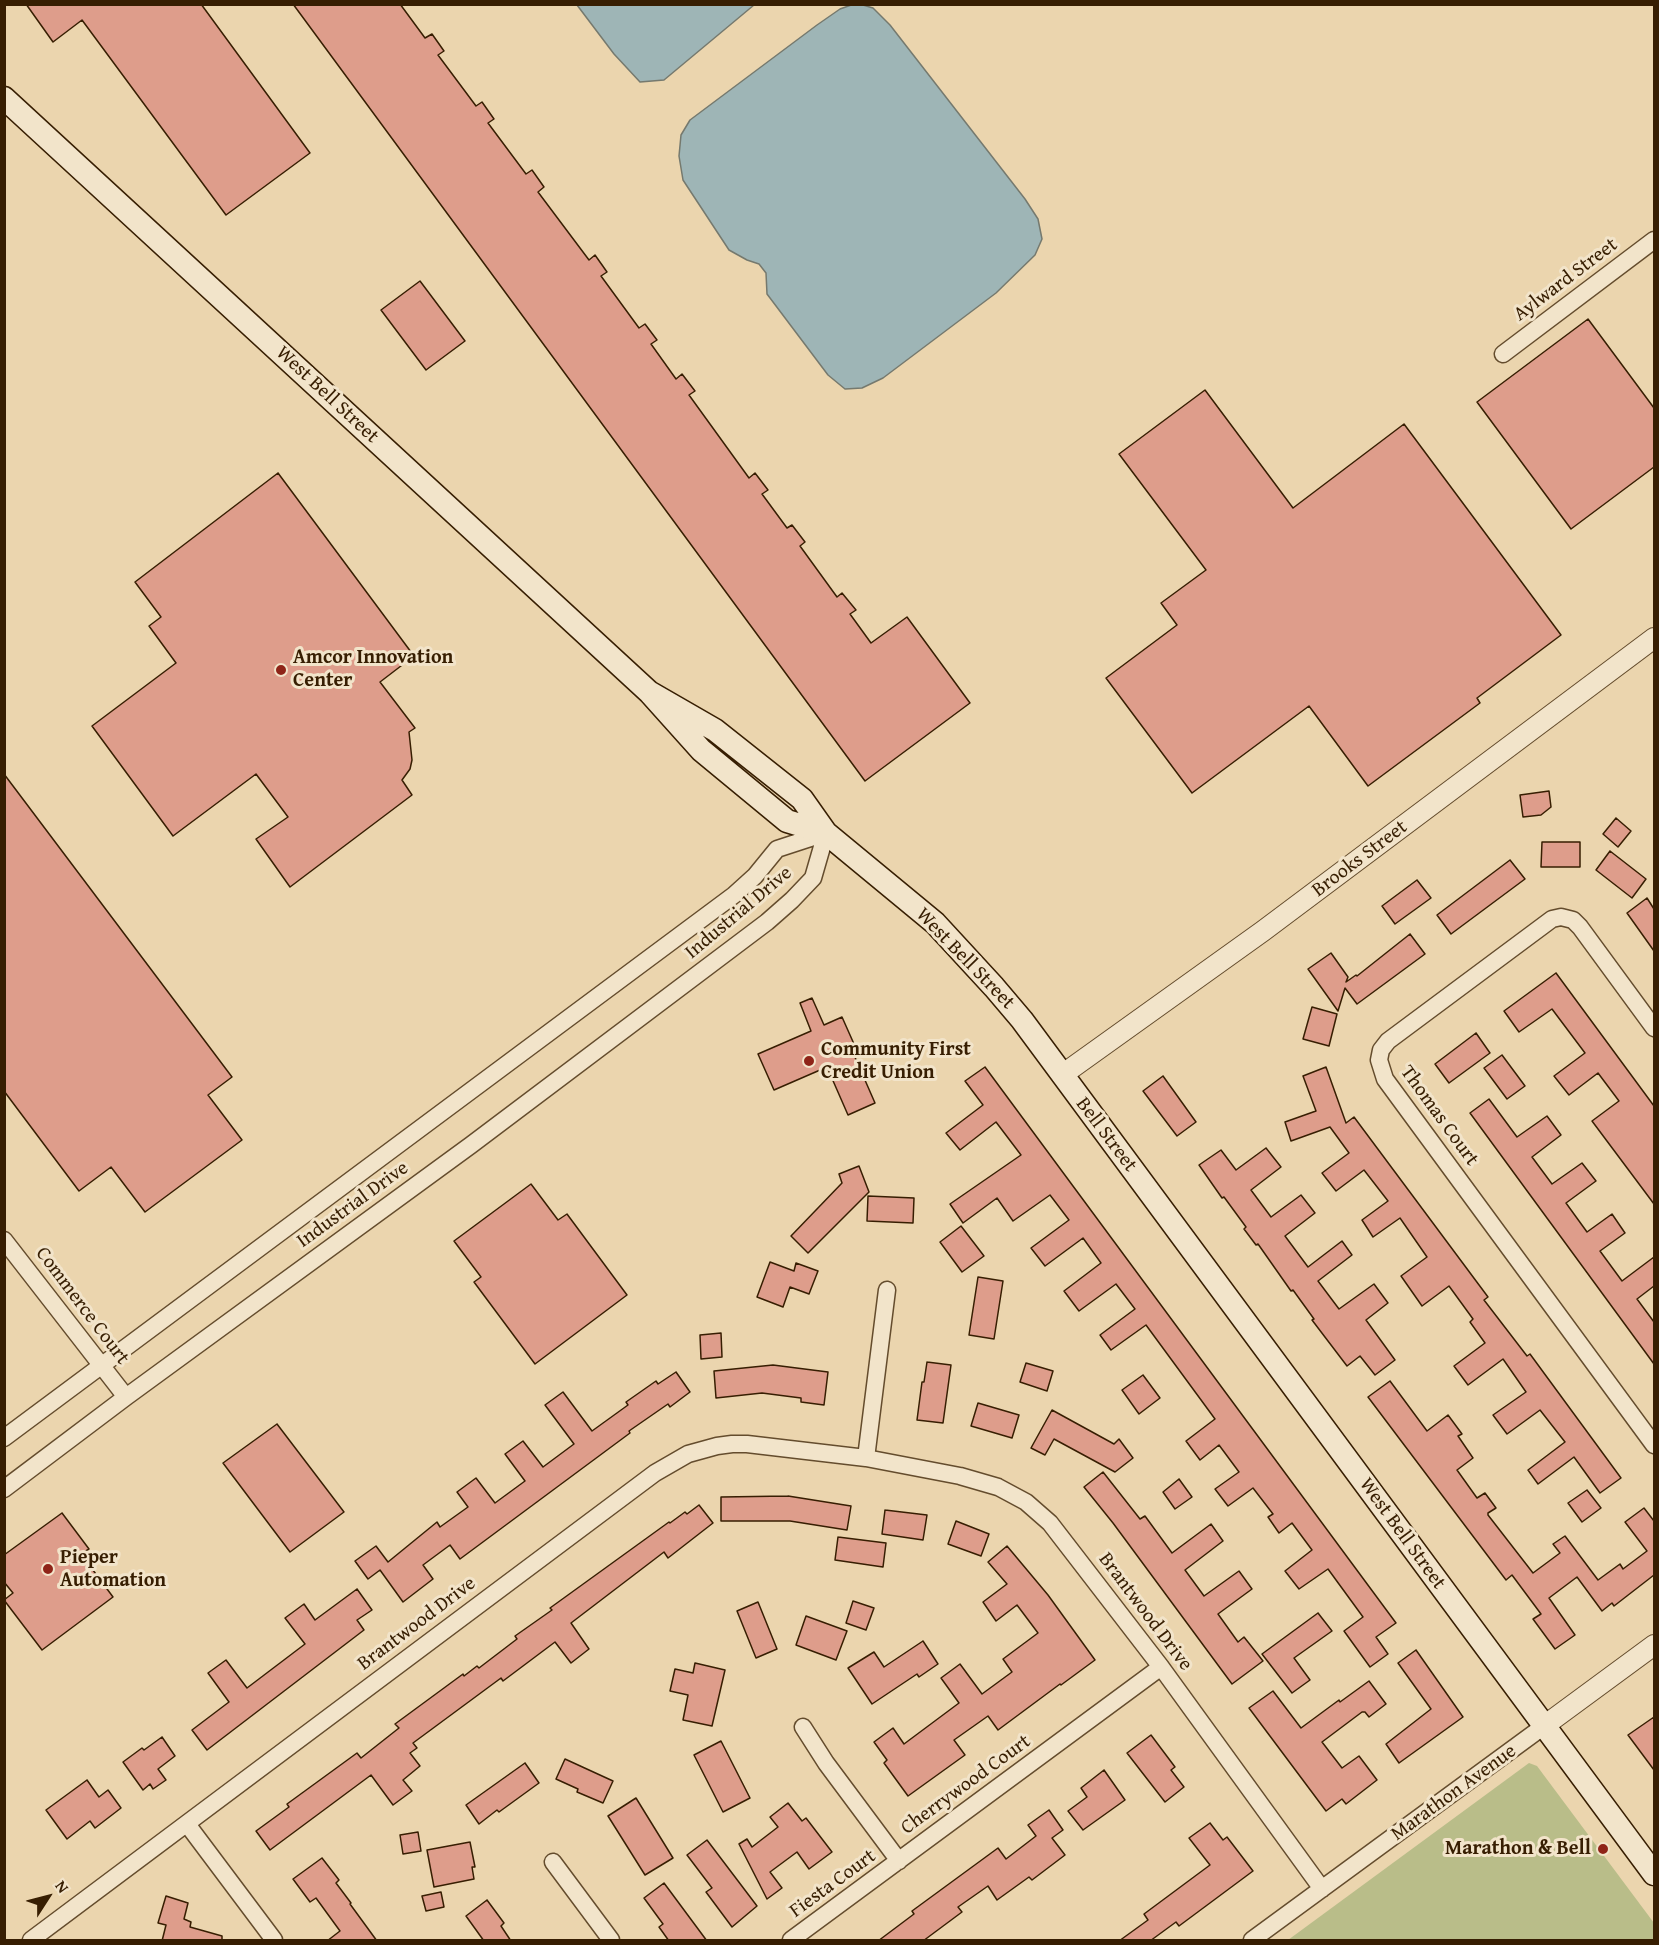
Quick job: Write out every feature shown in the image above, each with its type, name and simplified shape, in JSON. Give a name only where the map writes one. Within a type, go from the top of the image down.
[{"type":"main road","name":"West Bell Street","points":[[4,98],[649,692],[701,750],[788,821],[826,833],[935,923],[1022,1020],[1062,1076]]},
{"type":"main road","name":"Bell Street","points":[[1062,1076],[1150,1194]]},
{"type":"main road","name":"West Bell Street","points":[[1150,1194],[1654,1874]]},
{"type":"street","name":"Aylward Street","points":[[1503,354],[1654,240]]},
{"type":"street","name":"Brooks Street","points":[[1062,1076],[1263,931],[1654,638]]},
{"type":"street","name":"Industrial Drive","points":[[4,1438],[725,902],[755,876],[777,849],[826,833]]},
{"type":"street","name":"Industrial Drive","points":[[4,1489],[471,1145],[767,922],[813,878],[826,833]]},
{"type":"street","name":"Thomas Court","points":[[1654,1028],[1580,927],[1573,920],[1561,917],[1552,920],[1388,1041],[1380,1050],[1379,1060],[1384,1079],[1654,1445]]},
{"type":"street","name":"Commerce Court","points":[[4,1240],[126,1397]]},
{"type":"street","points":[[866,1458],[887,1290]]},
{"type":"street","name":"Brantwood Drive","points":[[32,1941],[581,1528],[675,1460],[698,1451],[732,1444],[866,1458],[983,1481],[998,1486],[1026,1502],[1050,1523],[1161,1667],[1322,1889]]},
{"type":"street","name":"Marathon Avenue","points":[[1252,1941],[1654,1645]]},
{"type":"street","name":"Cherrywood Court","points":[[803,1727],[826,1763],[899,1861],[1161,1667]]},
{"type":"street","points":[[187,1824],[274,1941]]},
{"type":"street","name":"Fiesta Court","points":[[791,1941],[899,1861]]},
{"type":"street","points":[[553,1862],[611,1941]]},
{"type":"green space","points":[[1529,1763],[1537,1766],[1654,1923],[1654,1940],[1288,1940]]},
{"type":"water","points":[[854,4],[873,8],[890,25],[1025,199],[1038,219],[1042,239],[1035,255],[996,293],[883,378],[862,388],[845,389],[828,375],[767,294],[766,273],[759,264],[729,250],[683,180],[679,156],[681,135],[690,120],[817,25],[840,9]]},
{"type":"water","points":[[577,5],[754,5],[664,80],[640,82],[614,54]]},
{"type":"building","points":[[26,4],[201,4],[310,153],[226,215],[82,20],[53,42]]},
{"type":"building","points":[[293,4],[400,4],[425,38],[432,34],[444,51],[438,55],[476,106],[482,102],[494,119],[488,123],[526,174],[532,170],[544,187],[538,192],[589,260],[595,255],[607,272],[601,276],[639,328],[645,324],[657,340],[651,344],[676,379],[682,374],[695,391],[689,395],[749,478],[755,473],[768,490],[762,494],[787,528],[792,525],[805,542],[800,546],[837,597],[842,593],[856,610],[850,614],[871,643],[907,617],[970,703],[865,781]]},
{"type":"building","points":[[420,281],[465,341],[426,370],[381,310]]},
{"type":"building","points":[[1588,319],[1654,408],[1654,467],[1571,529],[1477,402]]},
{"type":"building","points":[[1205,390],[1293,508],[1404,424],[1561,635],[1477,698],[1480,703],[1368,786],[1309,706],[1192,793],[1106,678],[1177,625],[1161,603],[1206,570],[1119,454]]},
{"type":"building","name":"Amcor Innovation Center","points":[[278,473],[414,656],[380,682],[415,728],[409,732],[412,760],[410,769],[402,780],[412,795],[290,887],[256,839],[288,817],[256,774],[173,836],[92,726],[176,663],[149,626],[161,617],[135,582]]},
{"type":"building","points":[[4,774],[232,1077],[208,1095],[242,1140],[145,1212],[111,1167],[79,1191],[4,1091]]},
{"type":"building","points":[[1549,791],[1551,807],[1541,815],[1523,817],[1520,795]]},
{"type":"building","points":[[1616,818],[1631,831],[1618,847],[1603,834]]},
{"type":"building","points":[[1542,842],[1580,842],[1580,867],[1541,867]]},
{"type":"building","points":[[1610,851],[1646,879],[1632,898],[1596,870]]},
{"type":"building","points":[[1510,860],[1525,879],[1451,934],[1437,915]]},
{"type":"building","points":[[1417,880],[1431,898],[1395,924],[1382,906]]},
{"type":"building","points":[[1647,898],[1654,909],[1654,951],[1627,913]]},
{"type":"building","points":[[1410,934],[1425,954],[1357,1004],[1345,988],[1338,1011],[1308,969],[1331,953],[1348,977],[1346,982]]},
{"type":"building","points":[[1556,973],[1654,1106],[1654,1204],[1592,1121],[1619,1101],[1598,1073],[1569,1095],[1554,1076],[1585,1053],[1552,1009],[1519,1032],[1504,1011]]},
{"type":"building","name":"Community First Credit Union","points":[[812,998],[824,1025],[842,1017],[858,1053],[854,1055],[875,1103],[848,1115],[827,1067],[774,1090],[758,1054],[811,1031],[800,1003]]},
{"type":"building","points":[[1312,1007],[1337,1014],[1329,1046],[1303,1039]]},
{"type":"building","points":[[1476,1033],[1490,1053],[1449,1083],[1435,1064]]},
{"type":"building","points":[[1502,1055],[1525,1086],[1507,1099],[1484,1068]]},
{"type":"building","points":[[985,1067],[1396,1623],[1376,1637],[1388,1654],[1370,1667],[1344,1631],[1363,1617],[1328,1569],[1299,1589],[1285,1571],[1312,1550],[1292,1523],[1279,1533],[1268,1517],[1273,1514],[1253,1488],[1228,1506],[1215,1489],[1239,1472],[1219,1445],[1200,1460],[1186,1441],[1215,1419],[1146,1325],[1111,1350],[1100,1335],[1135,1309],[1116,1284],[1079,1311],[1064,1291],[1101,1263],[1083,1238],[1045,1266],[1031,1248],[1069,1220],[1050,1195],[1013,1221],[997,1198],[963,1223],[950,1204],[1021,1155],[996,1122],[960,1150],[946,1133],[983,1105],[965,1081]]},
{"type":"building","points":[[1326,1067],[1346,1123],[1354,1117],[1488,1297],[1484,1300],[1527,1356],[1530,1354],[1621,1478],[1600,1493],[1574,1457],[1538,1484],[1528,1470],[1565,1442],[1540,1410],[1507,1434],[1493,1415],[1526,1392],[1503,1359],[1468,1385],[1454,1366],[1485,1343],[1470,1322],[1473,1319],[1449,1286],[1422,1306],[1401,1276],[1427,1257],[1400,1218],[1373,1237],[1362,1220],[1388,1201],[1364,1170],[1336,1191],[1322,1173],[1349,1153],[1330,1127],[1291,1141],[1285,1122],[1316,1111],[1303,1076]]},
{"type":"building","points":[[1163,1076],[1196,1122],[1177,1136],[1143,1091]]},
{"type":"building","points":[[1489,1099],[1517,1137],[1547,1116],[1561,1135],[1532,1157],[1552,1184],[1582,1163],[1596,1181],[1566,1203],[1587,1232],[1612,1214],[1625,1233],[1600,1251],[1622,1281],[1654,1257],[1654,1286],[1637,1299],[1654,1322],[1654,1364],[1470,1113]]},
{"type":"building","points":[[1266,1148],[1281,1167],[1251,1190],[1271,1217],[1301,1195],[1315,1213],[1285,1236],[1308,1267],[1342,1241],[1352,1255],[1318,1281],[1339,1309],[1374,1284],[1388,1303],[1366,1320],[1395,1360],[1375,1375],[1360,1356],[1347,1366],[1199,1165],[1221,1150],[1236,1170]]},
{"type":"building","points":[[859,1166],[869,1192],[808,1253],[791,1236],[842,1183],[839,1174]]},
{"type":"building","points":[[531,1184],[558,1220],[567,1214],[627,1295],[535,1364],[474,1282],[481,1277],[454,1241]]},
{"type":"building","points":[[868,1196],[914,1198],[913,1223],[867,1221]]},
{"type":"building","points":[[961,1226],[984,1256],[962,1272],[940,1242]]},
{"type":"building","points":[[770,1262],[794,1271],[796,1263],[818,1271],[809,1294],[790,1287],[783,1307],[757,1297]]},
{"type":"building","points":[[978,1277],[1003,1281],[994,1339],[969,1335]]},
{"type":"building","points":[[721,1333],[722,1357],[701,1359],[700,1335]]},
{"type":"building","points":[[927,1362],[951,1365],[943,1423],[917,1420]]},
{"type":"building","points":[[1026,1363],[1053,1371],[1047,1391],[1020,1382]]},
{"type":"building","points":[[773,1365],[828,1372],[824,1405],[801,1402],[801,1398],[762,1393],[716,1398],[714,1371]]},
{"type":"building","points":[[676,1372],[690,1392],[670,1407],[668,1404],[629,1431],[630,1433],[460,1559],[450,1545],[423,1565],[433,1579],[403,1602],[380,1570],[368,1579],[355,1561],[376,1546],[388,1562],[437,1522],[440,1527],[468,1507],[457,1492],[476,1478],[495,1503],[525,1481],[505,1454],[523,1441],[543,1467],[574,1444],[545,1405],[563,1392],[592,1431],[628,1405],[626,1402],[656,1381],[658,1384]]},
{"type":"building","points":[[1143,1375],[1160,1398],[1139,1414],[1122,1390]]},
{"type":"building","points":[[1390,1381],[1427,1431],[1448,1415],[1462,1434],[1458,1436],[1473,1458],[1457,1470],[1477,1498],[1485,1493],[1496,1508],[1488,1515],[1533,1573],[1560,1553],[1553,1544],[1565,1536],[1598,1580],[1620,1564],[1623,1569],[1647,1551],[1625,1522],[1644,1508],[1654,1521],[1654,1575],[1614,1606],[1612,1603],[1602,1611],[1577,1577],[1549,1598],[1575,1635],[1555,1649],[1533,1619],[1541,1614],[1512,1575],[1506,1580],[1368,1397]]},
{"type":"building","points":[[978,1403],[1019,1415],[1012,1438],[971,1426]]},
{"type":"building","points":[[1052,1410],[1114,1444],[1119,1439],[1133,1458],[1115,1472],[1054,1439],[1045,1455],[1031,1448]]},
{"type":"building","points":[[277,1424],[344,1512],[290,1552],[223,1463]]},
{"type":"building","points":[[1103,1472],[1140,1519],[1145,1516],[1172,1553],[1211,1524],[1223,1541],[1185,1570],[1204,1596],[1239,1571],[1252,1589],[1218,1614],[1238,1642],[1244,1637],[1263,1661],[1232,1684],[1084,1487]]},
{"type":"building","points":[[1179,1479],[1192,1497],[1175,1509],[1163,1492]]},
{"type":"building","points":[[1587,1490],[1601,1508],[1582,1522],[1568,1503]]},
{"type":"building","points":[[788,1496],[851,1506],[847,1530],[790,1521],[721,1521],[721,1497]]},
{"type":"building","points":[[699,1505],[713,1523],[668,1558],[664,1552],[571,1623],[589,1649],[571,1663],[555,1642],[503,1681],[501,1678],[413,1743],[417,1748],[410,1753],[420,1766],[403,1780],[412,1791],[393,1805],[371,1775],[270,1850],[256,1831],[289,1807],[287,1804],[357,1753],[361,1758],[399,1728],[395,1724],[463,1674],[464,1676],[477,1666],[479,1668],[517,1639],[515,1636],[552,1610],[550,1608],[669,1522],[685,1512],[687,1514]]},
{"type":"building","points":[[885,1510],[927,1515],[923,1540],[882,1534]]},
{"type":"building","name":"Pieper Automation","points":[[62,1513],[89,1549],[81,1554],[113,1597],[42,1650],[4,1600],[13,1593],[4,1582],[4,1555]]},
{"type":"building","points":[[956,1521],[989,1534],[981,1556],[948,1544]]},
{"type":"building","points":[[838,1537],[886,1543],[883,1567],[835,1560]]},
{"type":"building","points":[[1007,1546],[1048,1595],[1095,1660],[998,1730],[988,1716],[954,1740],[965,1755],[908,1796],[884,1763],[887,1760],[874,1742],[893,1728],[904,1744],[959,1703],[941,1678],[960,1664],[982,1694],[1012,1672],[1003,1659],[1038,1633],[1017,1605],[996,1621],[983,1602],[1007,1584],[988,1562]]},
{"type":"building","points":[[357,1589],[372,1610],[357,1620],[364,1630],[207,1750],[192,1730],[229,1702],[208,1673],[226,1660],[247,1688],[305,1644],[285,1618],[304,1604],[315,1620]]},
{"type":"building","points":[[853,1601],[874,1608],[866,1630],[846,1623]]},
{"type":"building","points":[[758,1602],[777,1649],[756,1658],[737,1611]]},
{"type":"building","points":[[1318,1613],[1332,1631],[1294,1658],[1310,1680],[1292,1693],[1262,1654]]},
{"type":"building","points":[[806,1616],[847,1631],[836,1660],[796,1645]]},
{"type":"building","points":[[923,1641],[938,1664],[919,1677],[917,1674],[872,1704],[848,1668],[874,1652],[884,1667]]},
{"type":"building","points":[[1416,1650],[1463,1717],[1399,1763],[1386,1744],[1431,1709],[1398,1663]]},
{"type":"building","points":[[695,1663],[725,1670],[712,1726],[683,1720],[688,1695],[670,1691],[675,1669],[693,1673]]},
{"type":"building","points":[[1369,1681],[1386,1704],[1369,1717],[1362,1712],[1322,1742],[1342,1768],[1359,1756],[1377,1780],[1346,1804],[1342,1799],[1326,1811],[1249,1708],[1273,1691],[1301,1728]]},
{"type":"building","points":[[1654,1717],[1654,1770],[1628,1735]]},
{"type":"building","points":[[1151,1735],[1175,1767],[1171,1770],[1184,1787],[1165,1802],[1127,1753]]},
{"type":"building","points":[[162,1737],[175,1756],[158,1769],[166,1780],[153,1789],[150,1784],[143,1790],[123,1762]]},
{"type":"building","points":[[721,1741],[750,1798],[723,1812],[694,1755]]},
{"type":"building","points":[[565,1759],[613,1781],[603,1803],[577,1792],[578,1789],[556,1779]]},
{"type":"building","points":[[525,1763],[539,1783],[479,1824],[466,1805]]},
{"type":"building","points":[[1104,1770],[1125,1800],[1083,1830],[1068,1811],[1087,1797],[1081,1788]]},
{"type":"building","points":[[87,1780],[99,1797],[108,1790],[121,1808],[95,1828],[90,1821],[67,1839],[46,1810]]},
{"type":"building","points":[[636,1798],[673,1858],[645,1875],[608,1816]]},
{"type":"building","points":[[788,1803],[802,1821],[806,1818],[832,1852],[809,1869],[797,1852],[770,1872],[782,1888],[767,1899],[739,1844],[747,1839],[752,1847],[778,1827],[770,1817]]},
{"type":"building","points":[[1049,1810],[1063,1830],[1052,1838],[1065,1855],[1032,1880],[1029,1877],[997,1900],[988,1886],[958,1907],[962,1912],[923,1941],[878,1941],[914,1914],[912,1911],[998,1848],[1006,1859],[1036,1836],[1028,1825]]},
{"type":"building","points":[[1210,1823],[1223,1840],[1227,1837],[1253,1871],[1179,1926],[1176,1922],[1150,1941],[1119,1941],[1148,1920],[1144,1914],[1210,1865],[1189,1838]]},
{"type":"building","points":[[418,1832],[421,1851],[403,1854],[400,1835]]},
{"type":"building","points":[[707,1840],[757,1906],[732,1927],[706,1892],[712,1888],[687,1855]]},
{"type":"building","points":[[470,1842],[475,1867],[472,1867],[474,1879],[434,1887],[427,1850]]},
{"type":"building","points":[[322,1858],[339,1880],[336,1883],[377,1941],[327,1941],[340,1931],[316,1898],[310,1902],[293,1879]]},
{"type":"building","points":[[664,1883],[707,1941],[669,1941],[659,1927],[663,1924],[644,1898]]},
{"type":"building","points":[[441,1892],[444,1907],[426,1911],[422,1896]]},
{"type":"building","points":[[166,1896],[188,1903],[184,1919],[191,1922],[190,1927],[222,1936],[222,1941],[162,1941],[166,1925],[158,1923]]},
{"type":"building","points":[[487,1900],[504,1923],[501,1926],[511,1941],[484,1941],[466,1916]]},
{"type":"place","name":"Amcor Innovation Center","points":[[281,670]]},
{"type":"place","name":"Community First Credit Union","points":[[809,1061]]},
{"type":"place","name":"Pieper Automation","points":[[48,1569]]},
{"type":"place","name":"Marathon & Bell","points":[[1603,1849]]}]
